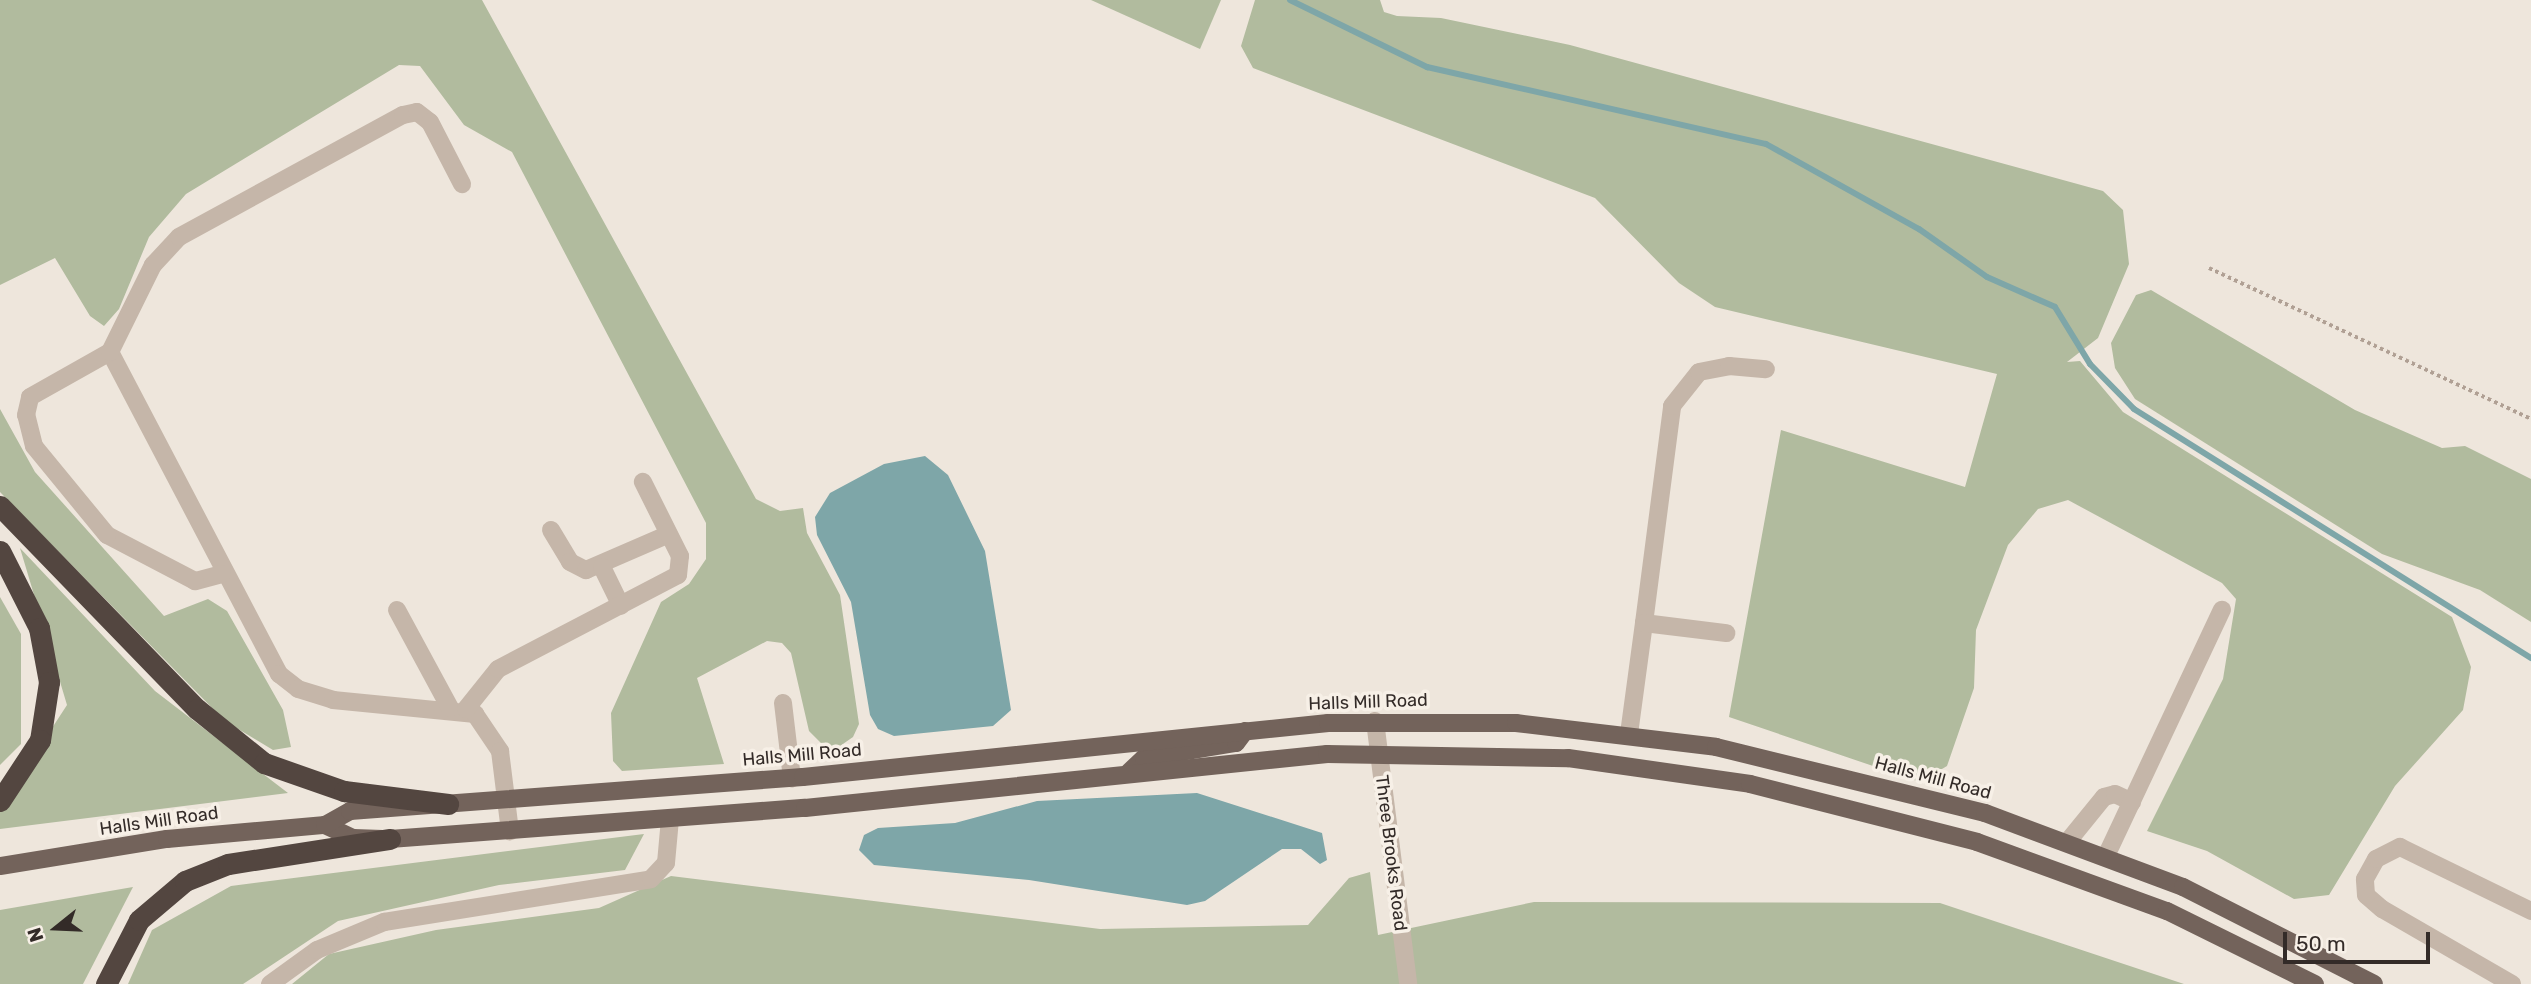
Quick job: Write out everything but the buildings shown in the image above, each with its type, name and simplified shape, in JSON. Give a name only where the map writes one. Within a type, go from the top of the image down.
[{"type":"highway","points":[[0,506],[197,709],[264,763],[344,791],[448,804]]},
{"type":"highway","points":[[0,551],[39,628],[49,682],[40,740],[0,802]]},
{"type":"highway","points":[[106,984],[139,920],[185,881],[228,864],[390,839]]},
{"type":"main road","name":"Halls Mill Road","points":[[0,866],[167,839],[325,825],[351,811],[792,778],[1245,731],[1375,721],[1629,734],[1817,769],[2068,840],[2107,855],[2221,904],[2374,984]]},
{"type":"main road","points":[[1129,772],[1153,756],[1236,743],[1245,731]]},
{"type":"main road","name":"Halls Mill Road","points":[[325,825],[353,838],[390,839],[510,831],[670,819],[1129,772],[1378,752],[1620,763],[1891,818],[2121,892],[2315,984]]},
{"type":"street","points":[[222,574],[195,581],[107,535],[34,446],[26,415],[34,393],[110,352],[153,265],[179,237],[402,115],[417,113],[430,122],[461,184]]},
{"type":"street","points":[[110,352],[222,574],[270,662],[299,690],[333,700],[458,709],[498,669],[678,575],[680,556],[643,482]]},
{"type":"street","points":[[1629,734],[1672,406],[1699,372],[1729,366],[1766,369]]},
{"type":"street","points":[[551,530],[570,562],[586,570],[602,567],[669,534]]},
{"type":"street","points":[[602,567],[621,606]]},
{"type":"street","points":[[397,610],[458,709],[494,739],[508,800],[510,831]]},
{"type":"street","points":[[2107,855],[2222,610]]},
{"type":"street","points":[[1644,623],[1726,633]]},
{"type":"street","points":[[783,703],[792,778]]},
{"type":"street","name":"Three Brooks Road","points":[[1375,721],[1408,984]]},
{"type":"street","points":[[2068,840],[2104,797],[2115,794],[2132,802]]},
{"type":"street","points":[[270,984],[317,950],[384,922],[651,879],[666,863],[670,819]]},
{"type":"street","points":[[2512,984],[2382,909],[2366,895],[2365,879],[2376,859],[2399,847],[2531,911]]},
{"type":"path","points":[[2210,268],[2531,419]]},
{"type":"green space","points":[[0,0],[482,0],[756,499],[780,511],[803,508],[807,533],[840,595],[859,724],[853,737],[840,746],[824,746],[809,731],[791,653],[782,643],[767,641],[697,678],[724,764],[622,771],[613,761],[611,713],[661,602],[689,584],[706,559],[706,523],[512,152],[464,125],[420,66],[399,65],[186,194],[149,237],[119,309],[104,326],[90,316],[55,258],[0,285]]},
{"type":"green space","points":[[1091,0],[1221,0],[1200,49]]},
{"type":"green space","points":[[1255,0],[1380,0],[1384,12],[1397,16],[1441,18],[1570,45],[2103,191],[2123,210],[2129,264],[2098,338],[2067,362],[2080,361],[2123,412],[2452,617],[2471,667],[2463,710],[2395,786],[2329,895],[2294,899],[2207,851],[2147,831],[2223,679],[2236,599],[2222,583],[2068,500],[2038,509],[2008,545],[1976,630],[1974,688],[1947,766],[1920,782],[1729,717],[1781,430],[1965,487],[1997,374],[1715,307],[1679,283],[1595,198],[1253,68],[1241,46]]},
{"type":"green space","points":[[2151,290],[2355,410],[2442,448],[2465,446],[2531,479],[2531,622],[2480,590],[2382,554],[2135,399],[2115,368],[2111,343],[2136,295]]},
{"type":"green space","points":[[0,409],[35,472],[164,616],[208,599],[227,611],[283,710],[291,747],[273,750],[225,721],[0,492]]},
{"type":"green space","points":[[20,548],[155,691],[288,793],[0,829],[0,808],[67,705]]},
{"type":"green space","points":[[0,597],[21,634],[21,744],[0,765]]},
{"type":"green space","points":[[644,834],[625,870],[499,885],[338,921],[243,984],[128,984],[152,930],[231,886]]},
{"type":"green space","points":[[1370,872],[1378,935],[1534,902],[1940,903],[2184,984],[292,984],[329,954],[436,930],[599,908],[671,876],[1100,929],[1308,925],[1349,878]]},
{"type":"green space","points":[[133,887],[83,984],[0,984],[0,910]]},
{"type":"water","points":[[925,456],[948,475],[985,551],[1011,710],[993,726],[894,736],[878,729],[870,715],[851,602],[817,535],[815,517],[830,493],[884,464]]},
{"type":"water","points":[[1197,793],[1322,833],[1327,860],[1320,864],[1301,849],[1282,849],[1205,901],[1187,905],[1029,880],[874,865],[859,850],[864,835],[878,828],[955,823],[1037,801]]},
{"type":"waterway","points":[[1290,0],[1427,67],[1766,144],[1919,229],[1987,277],[2055,307],[2090,364],[2134,409],[2531,658]]}]
